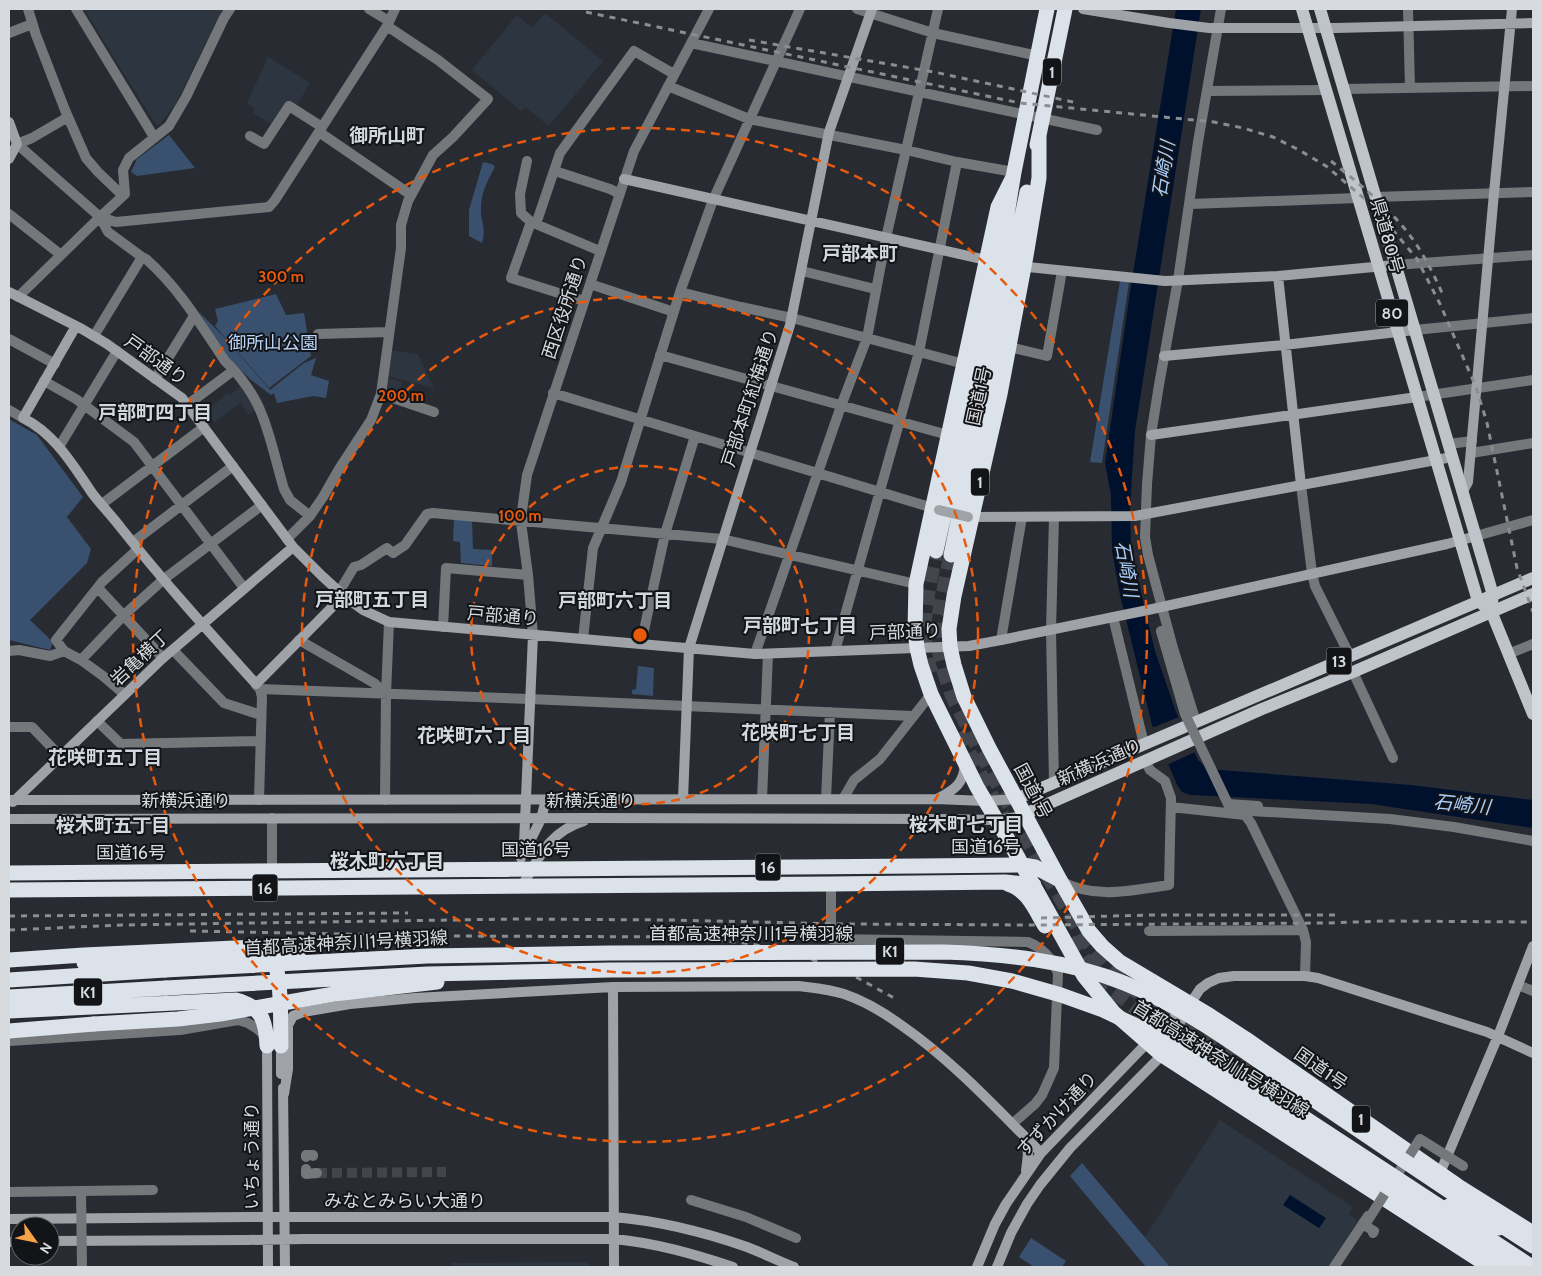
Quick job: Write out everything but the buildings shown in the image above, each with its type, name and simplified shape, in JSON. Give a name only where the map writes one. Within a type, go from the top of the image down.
[{"type":"highway","name":"国道1号","points":[[1047,9],[1013,174],[1005,264],[1009,347],[1000,394],[970,516],[949,628],[950,647],[964,697],[989,748],[1060,880],[1089,931],[1102,946],[1120,962],[1246,1039],[1440,1173],[1533,1233]]},
{"type":"highway","name":"国道1号","points":[[1065,9],[1038,136],[1039,178],[964,364],[948,435],[936,509],[916,584],[915,629],[917,648],[931,694],[985,801],[1084,976],[1114,1013],[1162,1055],[1490,1267]]},
{"type":"highway","name":"国道1号","points":[[944,553],[985,330],[1005,264]]},
{"type":"highway","name":"国道16号","points":[[9,872],[272,871],[518,863],[532,869],[1022,865],[1035,867],[1060,880]]},
{"type":"highway","name":"国道16号","points":[[9,890],[994,882],[1034,885]]},
{"type":"highway","points":[[994,882],[1016,887],[1027,896],[1062,955],[1084,976]]},
{"type":"highway","points":[[9,960],[258,947],[272,956],[275,962],[280,998],[274,1046]]},
{"type":"highway","name":"首都高速神奈川1号横羽線","points":[[9,980],[428,956],[849,951],[996,954],[1049,962],[1087,971],[1123,983],[1154,996],[1203,1024],[1452,1194],[1533,1246]]},
{"type":"highway","points":[[9,968],[271,954],[428,956]]},
{"type":"highway","name":"首都高速神奈川1号横羽線","points":[[9,997],[428,974],[848,968],[941,970],[991,977],[1043,989],[1103,1010],[1146,1030],[1512,1267]]},
{"type":"highway","points":[[941,970],[994,972],[1053,985],[1122,1009],[1169,1032],[1203,1052],[1532,1267]]},
{"type":"highway","points":[[9,1031],[178,1019],[220,1014],[334,994],[528,972]]},
{"type":"highway","points":[[9,1011],[236,1000],[246,1003],[259,1013],[264,1020],[266,1030],[274,1046]]},
{"type":"highway","name":"1","points":[[1497,1267],[1448,1221],[1242,1077],[1467,1216],[1504,1230],[1533,1238]]},
{"type":"highway","points":[[1281,1077],[1322,1112],[1421,1183],[1533,1257]]},
{"type":"main road","name":"県道80号","points":[[1302,9],[1478,601]]},
{"type":"main road","name":"県道80号","points":[[1320,9],[1493,594],[1491,611],[1533,714]]},
{"type":"main road","name":"13","points":[[1148,742],[1531,579]]},
{"type":"main road","name":"13","points":[[1353,672],[1533,594]]},
{"type":"main road","points":[[1478,601],[1491,611]]},
{"type":"main road","name":"新横浜通り","points":[[1025,814],[1262,709],[1353,672]]},
{"type":"main road","name":"新横浜通り","points":[[1016,798],[1148,742]]},
{"type":"street","points":[[28,9],[68,117],[86,158],[123,196]]},
{"type":"street","points":[[76,9],[154,137]]},
{"type":"street","points":[[13,294],[61,255],[125,194],[123,170],[129,158],[169,126],[214,36],[230,9]]},
{"type":"street","points":[[290,543],[310,516],[371,420],[381,394],[401,248],[401,225],[411,195],[433,155],[453,137],[488,98],[369,9]]},
{"type":"street","points":[[100,217],[116,222],[269,208],[388,24],[395,9]]},
{"type":"street","name":"西区役所通り","points":[[533,634],[521,522],[527,474],[634,151],[710,9]]},
{"type":"street","points":[[582,639],[593,548],[621,482],[680,292],[713,200],[800,9]]},
{"type":"street","points":[[857,9],[871,11],[933,33],[1038,56]]},
{"type":"street","points":[[755,654],[841,406],[867,338],[875,288],[938,9]]},
{"type":"street","points":[[1083,9],[1169,23],[1218,28],[1326,28],[1533,23]]},
{"type":"street","points":[[1190,724],[1173,648],[1148,556],[1145,537],[1147,484],[1151,435],[1178,280],[1221,9]]},
{"type":"street","points":[[1408,9],[1410,88]]},
{"type":"street","points":[[1463,491],[1468,482],[1471,453],[1512,9]]},
{"type":"street","name":"戸部本町紅梅通り","points":[[683,799],[689,648],[792,318],[829,134],[871,11]]},
{"type":"street","points":[[9,33],[32,24]]},
{"type":"street","points":[[691,43],[1097,130]]},
{"type":"street","points":[[584,301],[511,278],[555,171],[560,153],[634,51],[674,74]]},
{"type":"street","points":[[668,86],[749,119],[906,150],[1013,174]]},
{"type":"street","points":[[1343,89],[1533,86]]},
{"type":"street","points":[[1207,91],[1326,90]]},
{"type":"street","points":[[250,136],[264,144],[289,106],[411,195]]},
{"type":"street","points":[[9,159],[17,144],[32,138],[68,117]]},
{"type":"street","points":[[9,122],[17,144],[100,217],[108,232],[161,272],[182,297],[225,361],[234,370],[255,401],[262,415],[284,490],[290,500],[310,516]]},
{"type":"street","points":[[527,162],[520,194],[520,213],[534,223],[600,251]]},
{"type":"street","points":[[835,651],[919,352],[957,162]]},
{"type":"street","points":[[555,171],[620,194]]},
{"type":"street","points":[[624,179],[939,251],[1005,264],[1128,278],[1165,281],[1278,276],[1378,266],[1533,255]]},
{"type":"street","points":[[1375,197],[1533,192]]},
{"type":"street","points":[[1190,204],[1358,198]]},
{"type":"street","points":[[9,214],[61,255]]},
{"type":"street","points":[[94,336],[142,257]]},
{"type":"street","points":[[802,271],[875,288]]},
{"type":"street","points":[[1009,347],[1046,356],[1062,271]]},
{"type":"street","points":[[1278,276],[1284,345],[1312,573],[1315,586],[1350,656]]},
{"type":"street","points":[[590,284],[674,312]]},
{"type":"street","points":[[680,292],[792,318],[964,364]]},
{"type":"street","name":"戸部通り","points":[[13,294],[94,336],[182,398],[290,543],[322,576],[363,610],[389,622],[755,654],[969,646],[1148,610],[1476,536]]},
{"type":"street","points":[[155,379],[194,316]]},
{"type":"street","points":[[1164,356],[1533,318]]},
{"type":"street","points":[[23,418],[76,326]]},
{"type":"street","points":[[318,334],[389,332]]},
{"type":"street","points":[[9,339],[55,364]]},
{"type":"street","points":[[59,447],[117,351]]},
{"type":"street","points":[[660,354],[948,435]]},
{"type":"street","points":[[187,405],[234,370]]},
{"type":"street","points":[[1151,435],[1533,380]]},
{"type":"street","points":[[44,382],[84,405],[134,442],[244,588]]},
{"type":"street","points":[[553,393],[936,509],[970,516],[1131,516],[1452,457]]},
{"type":"street","points":[[381,394],[434,412]]},
{"type":"street","points":[[9,410],[40,428],[59,447],[73,463],[93,494],[136,546],[258,687],[262,697],[259,800]]},
{"type":"street","points":[[102,504],[204,427]]},
{"type":"street","points":[[641,644],[665,534],[695,436]]},
{"type":"street","points":[[1448,444],[1472,441]]},
{"type":"street","points":[[1471,453],[1533,443]]},
{"type":"street","points":[[124,694],[81,660],[64,651],[56,640],[98,588],[136,546],[181,505],[233,466]]},
{"type":"street","points":[[81,660],[124,615],[164,579],[262,505]]},
{"type":"street","points":[[258,687],[342,593],[354,567],[362,565],[387,548],[393,553],[405,545],[427,514],[433,513],[722,539],[916,584]]},
{"type":"street","points":[[1001,640],[1022,517]]},
{"type":"street","points":[[1054,517],[1051,630],[1054,783]]},
{"type":"street","points":[[1476,536],[1533,520]]},
{"type":"street","name":"岩亀横丁","points":[[11,802],[124,694],[244,588],[290,543]]},
{"type":"street","points":[[443,627],[446,568],[528,575]]},
{"type":"street","points":[[98,588],[163,658]]},
{"type":"street","points":[[1118,616],[1148,742]]},
{"type":"street","points":[[385,800],[389,622]]},
{"type":"street","points":[[1161,631],[1184,714],[1228,804],[1292,807]]},
{"type":"street","points":[[518,863],[524,844],[533,634]]},
{"type":"street","points":[[300,640],[374,683],[386,694]]},
{"type":"street","points":[[1508,654],[1533,644]]},
{"type":"street","points":[[9,651],[19,650],[50,656],[64,651]]},
{"type":"street","points":[[173,650],[224,703],[261,715]]},
{"type":"street","points":[[762,799],[768,654]]},
{"type":"street","points":[[1353,672],[1393,758]]},
{"type":"street","points":[[258,687],[912,716]]},
{"type":"street","points":[[843,799],[854,780],[880,759],[931,694]]},
{"type":"street","points":[[826,799],[830,712]]},
{"type":"street","points":[[97,721],[121,744],[260,741]]},
{"type":"street","points":[[9,727],[32,727],[60,756]]},
{"type":"street","points":[[1060,880],[1082,890],[1097,892],[1116,892],[1169,885],[1171,798],[1165,781],[1150,770],[1145,761]]},
{"type":"street","points":[[936,799],[950,792],[962,780],[965,772],[965,762]]},
{"type":"street","name":"新横浜通り","points":[[11,802],[526,799],[936,799],[985,801],[1016,798]]},
{"type":"street","points":[[518,863],[541,819],[546,799]]},
{"type":"street","points":[[1171,807],[1245,815],[1251,810],[1390,818],[1533,841]]},
{"type":"street","name":"新横浜通り","points":[[9,819],[592,818],[997,820],[1025,814]]},
{"type":"street","points":[[1245,815],[1251,823],[1303,930],[1306,942],[1305,976]]},
{"type":"street","points":[[272,818],[272,888]]},
{"type":"street","points":[[522,886],[555,836],[566,828],[592,818]]},
{"type":"street","points":[[831,884],[831,939],[1028,942],[1043,950],[1054,962],[1058,973],[1054,1068],[1042,1095],[1035,1104],[1012,1124]]},
{"type":"street","points":[[1149,931],[1303,930]]},
{"type":"street","points":[[878,940],[878,973],[934,975],[975,980],[1058,998]]},
{"type":"street","points":[[1440,1173],[1498,1036],[1533,946]]},
{"type":"street","points":[[1190,1004],[1200,989],[1219,978],[1234,976],[1305,976],[1318,978],[1498,1036],[1533,1053]]},
{"type":"street","points":[[1518,984],[1533,991]]},
{"type":"street","points":[[284,1094],[288,1070],[288,1025],[292,1016],[303,1012],[350,1004],[415,998],[613,987],[799,986],[845,994],[867,1003],[886,1014],[930,1046],[971,1083],[1041,1153]]},
{"type":"street","points":[[613,987],[614,1267]]},
{"type":"street","name":"すずかけ通り","points":[[977,1267],[995,1224],[1012,1194],[1041,1153],[1147,1043],[1190,1004]]},
{"type":"street","name":"すずかけ通り","points":[[997,1267],[1011,1233],[1027,1204],[1050,1171],[1070,1148],[1162,1055],[1190,1004]]},
{"type":"street","points":[[9,1041],[180,1030],[238,1020],[256,1028],[274,1046],[281,1070],[284,1094]]},
{"type":"street","name":"いちょう通り","points":[[268,1267],[274,1046]]},
{"type":"street","name":"いちょう通り","points":[[284,1094],[285,1267]]},
{"type":"street","points":[[1023,1136],[1026,1141],[1028,1154],[1025,1174]]},
{"type":"street","points":[[1373,1233],[1374,1231],[1364,1225],[1365,1222],[1420,1138],[1463,1166]]},
{"type":"street","points":[[9,1192],[153,1190]]},
{"type":"street","points":[[82,1267],[87,1192]]},
{"type":"street","points":[[691,1200],[747,1214],[796,1238]]},
{"type":"street","points":[[1334,1267],[1370,1212]]},
{"type":"street","name":"みなとみらい大通り","points":[[9,1219],[284,1217],[635,1219],[700,1232],[748,1248],[794,1267]]},
{"type":"street","points":[[60,1241],[614,1239],[657,1244],[733,1267]]},
{"type":"street","points":[[1462,1249],[1473,1267]]},
{"type":"shaded area","points":[[84,9],[225,9],[215,24],[175,105],[159,125],[156,125]]},
{"type":"shaded area","points":[[545,13],[603,61],[549,126],[525,107],[521,111],[472,70],[517,15],[532,28]]},
{"type":"shaded area","points":[[268,57],[310,83],[296,107],[274,126],[253,113],[255,109],[247,103]]},
{"type":"shaded area","points":[[390,350],[418,354],[434,388],[387,376]]},
{"type":"shaded area","points":[[387,378],[402,382],[399,396],[385,391]]},
{"type":"shaded area","points":[[241,386],[257,409],[249,415],[240,403],[214,422],[205,411],[228,393],[230,395]]},
{"type":"shaded area","points":[[1220,1120],[1353,1207],[1349,1214],[1358,1221],[1328,1267],[1170,1267],[1145,1237]]},
{"type":"shaded area","points":[[587,1262],[592,1267],[452,1267],[452,1263]]},
{"type":"green space","points":[[169,135],[195,168],[137,176],[131,172],[137,159]]},
{"type":"green space","points":[[483,162],[492,164],[495,167],[485,186],[481,202],[484,228],[482,243],[469,236],[469,210]]},
{"type":"green space","points":[[1120,281],[1129,282],[1102,463],[1090,462]]},
{"type":"green space","name":"御所山公園","points":[[276,294],[286,315],[304,313],[311,356],[269,388],[215,326],[218,321],[215,309]]},
{"type":"green space","points":[[199,312],[225,338],[270,390],[304,363],[316,358],[311,375],[329,381],[326,398],[313,396],[277,403],[274,393],[271,395],[250,379],[228,357]]},
{"type":"green space","points":[[9,419],[37,435],[83,497],[67,517],[91,549],[87,563],[30,620],[53,642],[50,650],[9,640]]},
{"type":"green space","points":[[454,518],[472,520],[473,549],[492,550],[492,566],[461,563],[460,542],[453,541]]},
{"type":"green space","points":[[638,666],[654,668],[653,696],[632,694],[632,690],[636,689]]},
{"type":"green space","points":[[1082,1163],[1170,1267],[1146,1267],[1070,1176]]},
{"type":"green space","points":[[1031,1238],[1066,1261],[1062,1267],[1034,1267],[1019,1257]]},
{"type":"water","name":"石崎川","points":[[1176,9],[1201,9],[1135,431],[1130,508],[1131,550],[1155,651],[1176,712],[1198,760],[1208,769],[1411,785],[1533,800],[1533,828],[1371,804],[1190,795],[1182,792],[1177,785],[1152,725],[1120,595],[1112,551],[1111,495],[1105,463],[1130,292]]},
{"type":"water","points":[[1290,1195],[1326,1218],[1319,1228],[1283,1205]]},
{"type":"pier","points":[[1179,717],[1195,752],[1167,765],[1152,728]]},
{"type":"tunnel","points":[[931,673],[927,658],[924,627],[927,596],[936,551]]},
{"type":"tunnel","points":[[951,555],[939,615],[938,645],[944,671],[953,697],[1038,859],[1083,936],[1105,964],[1154,1006],[1246,1071]]},
{"type":"tunnel","points":[[958,733],[1008,827]]},
{"type":"tunnel","points":[[1069,940],[1100,980],[1162,1029]]},
{"type":"tunnel","points":[[317,1173],[446,1172]]},
{"type":"railway","points":[[586,12],[1020,103],[1214,122],[1243,128],[1273,137],[1326,166],[1373,206],[1417,259],[1440,304],[1476,387],[1487,423],[1517,568],[1533,612]]},
{"type":"railway","points":[[749,40],[934,72],[1078,103]]},
{"type":"railway","points":[[1331,161],[1389,211],[1422,253],[1443,295]]},
{"type":"railway","points":[[9,916],[408,913]]},
{"type":"railway","points":[[1041,918],[1151,915],[1341,915]]},
{"type":"railway","points":[[9,930],[122,925],[517,919],[1030,925],[1386,921],[1533,922]]},
{"type":"railway","points":[[190,931],[448,936],[692,937],[752,944],[808,958],[854,976],[896,999]]},
{"type":"district","name":"御所山町","points":[[387,135]]},
{"type":"district","name":"戸部本町","points":[[860,253]]},
{"type":"district","name":"戸部町四丁目","points":[[155,412]]},
{"type":"district","name":"戸部町五丁目","points":[[372,599]]},
{"type":"district","name":"戸部町六丁目","points":[[615,600]]},
{"type":"district","name":"戸部町七丁目","points":[[800,625]]},
{"type":"district","name":"花咲町七丁目","points":[[798,732]]},
{"type":"district","name":"花咲町六丁目","points":[[474,735]]},
{"type":"district","name":"花咲町五丁目","points":[[105,757]]},
{"type":"district","name":"桜木町七丁目","points":[[966,824]]},
{"type":"district","name":"桜木町五丁目","points":[[113,825]]},
{"type":"district","name":"桜木町六丁目","points":[[387,860]]}]
